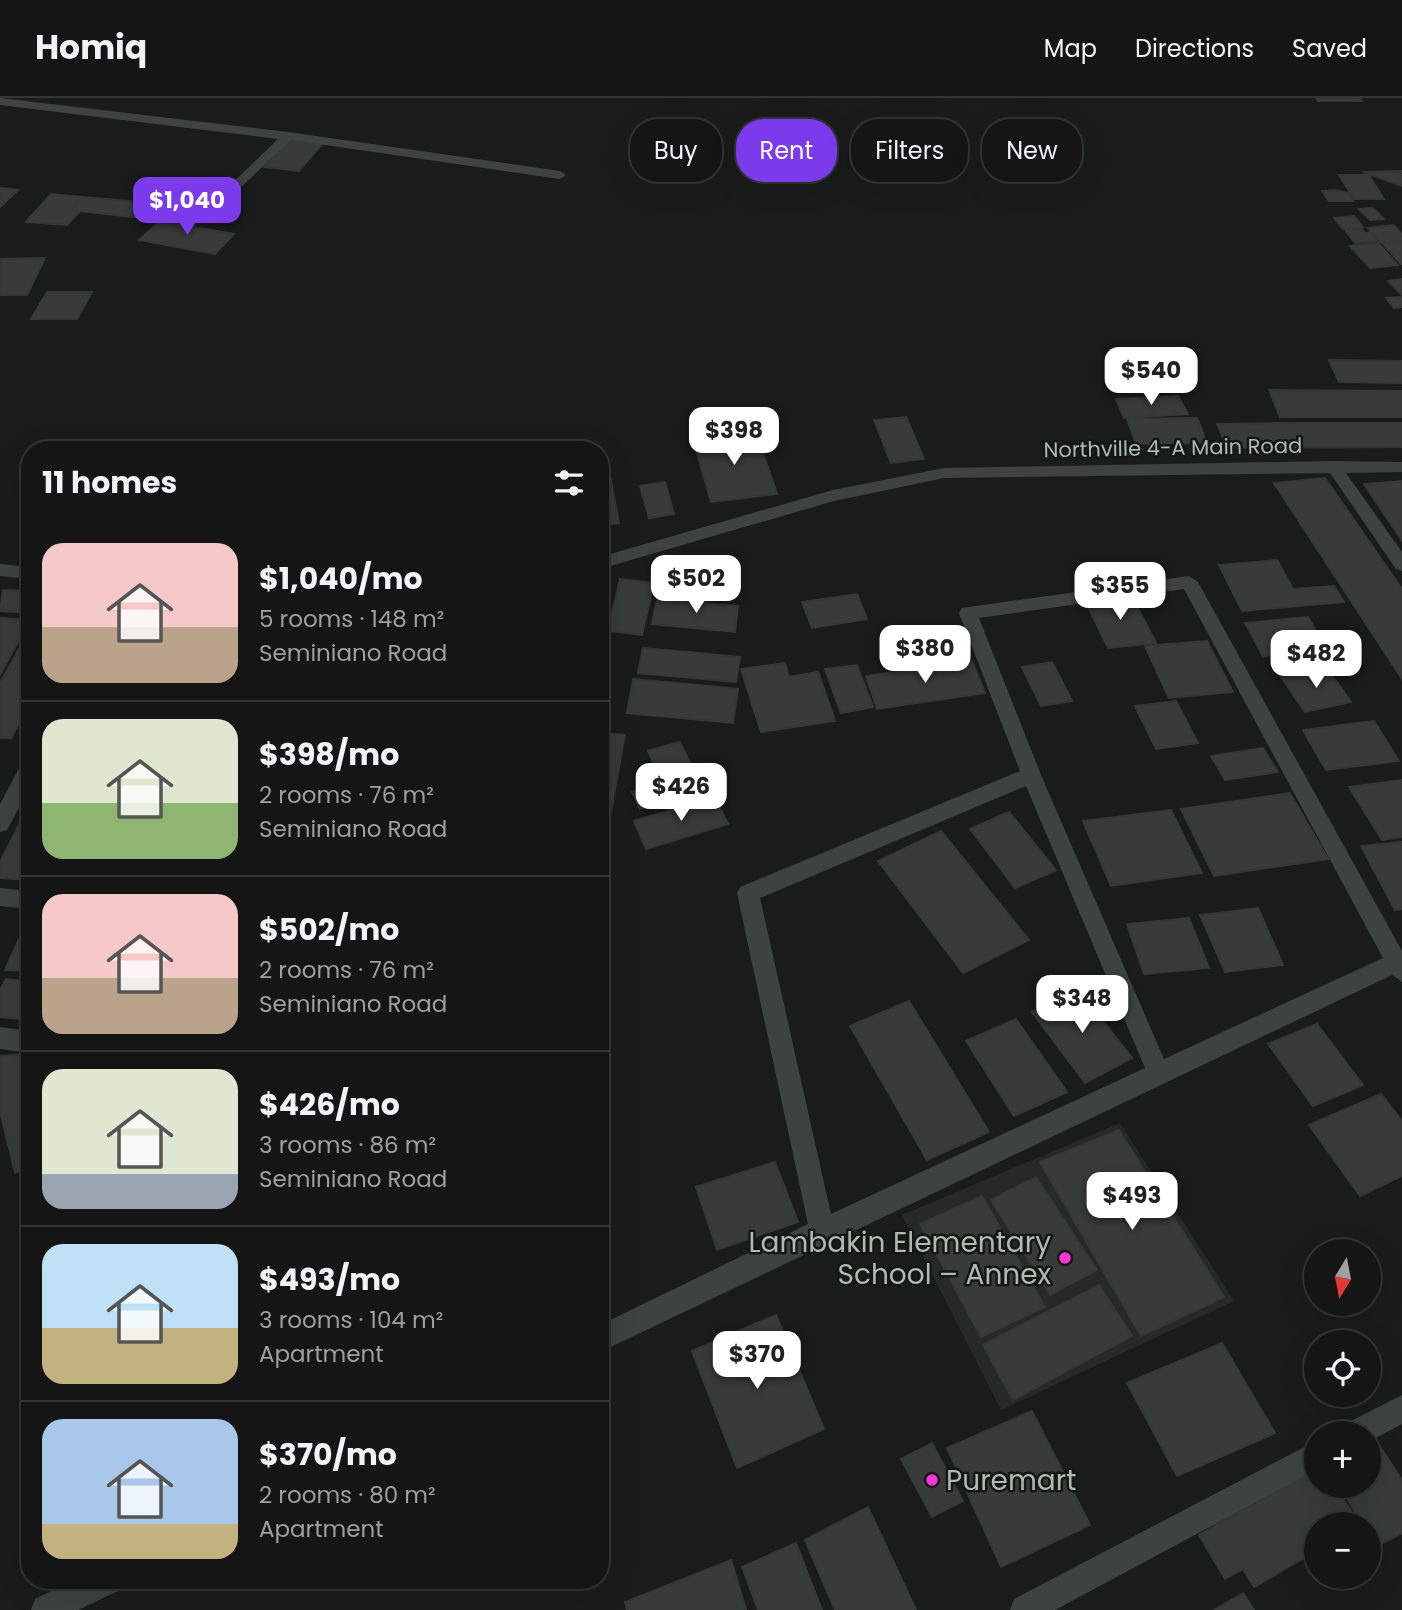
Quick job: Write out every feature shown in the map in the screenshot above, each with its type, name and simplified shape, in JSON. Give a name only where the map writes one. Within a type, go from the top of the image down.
[{"type":"street","points":[[0,101],[288,136],[560,175]]},
{"type":"street","points":[[223,200],[288,136]]},
{"type":"street","points":[[1333,466],[1402,565]]},
{"type":"street","name":"Northville 4-A Main Road","points":[[609,560],[833,496],[944,473],[1402,467]]},
{"type":"street","points":[[0,570],[21,572]]},
{"type":"street","points":[[609,1335],[1158,1072],[1399,967],[1189,582],[968,613],[1031,775],[1158,1072]]},
{"type":"street","points":[[822,1231],[748,893],[1031,775]]},
{"type":"street","points":[[0,824],[21,784]]},
{"type":"street","points":[[0,897],[21,899]]},
{"type":"street","points":[[0,1038],[21,1041]]},
{"type":"street","points":[[1380,1421],[1402,1409]]},
{"type":"street","points":[[1025,1610],[1304,1461]]},
{"type":"street","points":[[46,1610],[89,1589]]},
{"type":"shaded area","name":"Lambakin Elementary School – Annex","points":[[1120,1123],[1234,1301],[1001,1410],[902,1215]]},
{"type":"building","points":[[1316,98],[1360,98],[1362,101],[1318,101]]},
{"type":"building","points":[[289,139],[323,143],[299,171],[264,167]]},
{"type":"building","points":[[1402,171],[1402,186],[1363,172]]},
{"type":"building","points":[[1339,175],[1369,175],[1384,199],[1354,199]]},
{"type":"building","points":[[0,188],[18,190],[0,207]]},
{"type":"building","points":[[1322,191],[1348,193],[1353,201],[1329,201]]},
{"type":"building","points":[[51,194],[82,197],[70,210],[80,211],[67,225],[26,222]]},
{"type":"building","points":[[82,197],[152,203],[141,218],[70,210]]},
{"type":"building","points":[[1373,208],[1384,219],[1370,220],[1359,209]]},
{"type":"building","points":[[1354,216],[1363,227],[1343,229],[1334,218]]},
{"type":"building","points":[[160,221],[234,234],[215,254],[139,240]]},
{"type":"building","points":[[1393,225],[1402,234],[1402,241],[1381,243],[1368,228]]},
{"type":"building","points":[[1362,229],[1365,233],[1370,232],[1377,241],[1355,243],[1345,230]]},
{"type":"building","points":[[1402,242],[1402,264],[1401,264],[1383,244]]},
{"type":"building","points":[[1378,243],[1398,265],[1370,268],[1350,246]]},
{"type":"building","points":[[45,258],[27,295],[0,295],[1,259]]},
{"type":"building","points":[[1402,279],[1402,295],[1388,281]]},
{"type":"building","points":[[47,292],[92,292],[77,319],[31,319]]},
{"type":"building","points":[[1402,297],[1402,307],[1394,308],[1386,298]]},
{"type":"building","points":[[1329,360],[1402,361],[1402,383],[1339,382]]},
{"type":"building","points":[[1269,390],[1402,391],[1402,417],[1280,417]]},
{"type":"building","points":[[1178,396],[1188,414],[1124,418],[1116,399]]},
{"type":"building","points":[[906,417],[924,459],[891,463],[874,420]]},
{"type":"building","points":[[1197,418],[1207,443],[1136,444],[1127,419]]},
{"type":"building","points":[[1402,423],[1402,447],[1227,448],[1217,424]]},
{"type":"building","points":[[756,432],[777,494],[711,502],[693,439]]},
{"type":"building","points":[[609,470],[619,523],[609,524]]},
{"type":"building","points":[[1325,478],[1402,589],[1402,679],[1274,483]]},
{"type":"building","points":[[1402,481],[1402,541],[1364,484]]},
{"type":"building","points":[[665,482],[674,514],[649,518],[640,486]]},
{"type":"building","points":[[1277,560],[1293,589],[1334,586],[1344,602],[1242,611],[1219,565]]},
{"type":"building","points":[[620,579],[654,583],[642,635],[609,631]]},
{"type":"building","points":[[3,590],[21,591],[21,612],[0,611]]},
{"type":"building","points":[[857,594],[867,619],[812,628],[802,602]]},
{"type":"building","points":[[1131,595],[1156,643],[1108,648],[1085,600]]},
{"type":"building","points":[[657,599],[738,606],[735,632],[652,624]]},
{"type":"building","points":[[1308,617],[1327,650],[1263,656],[1245,623]]},
{"type":"building","points":[[0,618],[21,619],[21,636],[0,675]]},
{"type":"building","points":[[1207,641],[1233,692],[1169,698],[1145,646]]},
{"type":"building","points":[[21,645],[21,720],[11,738],[0,738],[0,683]]},
{"type":"building","points":[[643,648],[740,657],[736,682],[638,673]]},
{"type":"building","points":[[972,661],[985,693],[877,709],[866,676]]},
{"type":"building","points":[[1052,662],[1072,701],[1041,706],[1022,667]]},
{"type":"building","points":[[785,663],[789,677],[818,672],[835,721],[761,732],[741,669]]},
{"type":"building","points":[[857,665],[873,707],[841,713],[825,669]]},
{"type":"building","points":[[1327,668],[1351,702],[1305,712],[1281,677]]},
{"type":"building","points":[[633,679],[738,689],[733,723],[627,713]]},
{"type":"building","points":[[1176,701],[1198,743],[1156,749],[1135,706]]},
{"type":"building","points":[[1374,721],[1399,761],[1326,770],[1303,730]]},
{"type":"building","points":[[609,734],[625,735],[609,822]]},
{"type":"building","points":[[680,742],[703,791],[640,809],[632,792],[663,784],[648,751]]},
{"type":"building","points":[[1263,748],[1278,772],[1225,780],[1211,756]]},
{"type":"building","points":[[1402,780],[1402,837],[1382,840],[1349,787]]},
{"type":"building","points":[[1290,793],[1328,859],[1214,876],[1181,809]]},
{"type":"building","points":[[715,797],[728,824],[646,849],[634,821]]},
{"type":"building","points":[[1171,810],[1202,873],[1111,886],[1083,821]]},
{"type":"building","points":[[1009,812],[1056,870],[1015,888],[970,829]]},
{"type":"building","points":[[21,821],[21,879],[0,878],[0,862]]},
{"type":"building","points":[[941,831],[1029,940],[963,973],[878,861]]},
{"type":"building","points":[[1402,842],[1402,909],[1395,910],[1361,846]]},
{"type":"building","points":[[1258,908],[1283,965],[1225,972],[1200,915]]},
{"type":"building","points":[[1189,918],[1209,968],[1144,974],[1127,924]]},
{"type":"building","points":[[21,934],[21,971],[5,970]]},
{"type":"building","points":[[6,979],[21,981],[21,1019],[0,1017],[0,990]]},
{"type":"building","points":[[1077,988],[1132,1058],[1085,1083],[1032,1012]]},
{"type":"building","points":[[909,1001],[989,1132],[927,1160],[850,1026]]},
{"type":"building","points":[[1016,1019],[1067,1092],[1014,1116],[966,1041]]},
{"type":"building","points":[[1317,1024],[1363,1085],[1313,1106],[1268,1044]]},
{"type":"building","points":[[21,1055],[21,1170],[15,1173],[0,1111],[0,1056]]},
{"type":"building","points":[[1381,1094],[1402,1121],[1402,1176],[1360,1196],[1309,1125]]},
{"type":"building","points":[[1119,1130],[1224,1297],[1141,1336],[1040,1162]]},
{"type":"building","points":[[775,1162],[798,1222],[717,1250],[696,1187]]},
{"type":"building","points":[[1036,1177],[1097,1270],[1050,1295],[991,1200]]},
{"type":"building","points":[[982,1196],[1045,1307],[981,1337],[920,1224]]},
{"type":"building","points":[[1099,1285],[1132,1336],[1013,1400],[983,1345]]},
{"type":"building","points":[[776,1315],[824,1429],[737,1468],[692,1351]]},
{"type":"building","points":[[1222,1343],[1275,1433],[1177,1476],[1127,1383]]},
{"type":"building","points":[[1032,1411],[1090,1525],[1001,1567],[947,1448]]},
{"type":"building","name":"Puremart","points":[[932,1443],[963,1501],[932,1517],[901,1459]]},
{"type":"building","points":[[1381,1448],[1402,1480],[1402,1533],[1381,1544],[1381,1512],[1355,1512],[1347,1498],[1381,1498]]},
{"type":"building","points":[[1304,1475],[1304,1498],[1342,1498],[1352,1512],[1304,1512],[1304,1558],[1254,1587],[1243,1569],[1225,1579],[1199,1535]]},
{"type":"building","points":[[868,1507],[916,1610],[835,1610],[805,1540]]},
{"type":"building","points":[[796,1543],[822,1610],[758,1610],[742,1567]]},
{"type":"building","points":[[731,1560],[746,1610],[627,1610],[625,1602]]},
{"type":"building","points":[[1243,1593],[1254,1610],[1214,1610]]},
{"type":"place","name":"Lambakin Elementary School – Annex","points":[[1065,1258]]},
{"type":"place","name":"Puremart","points":[[932,1480]]}]
